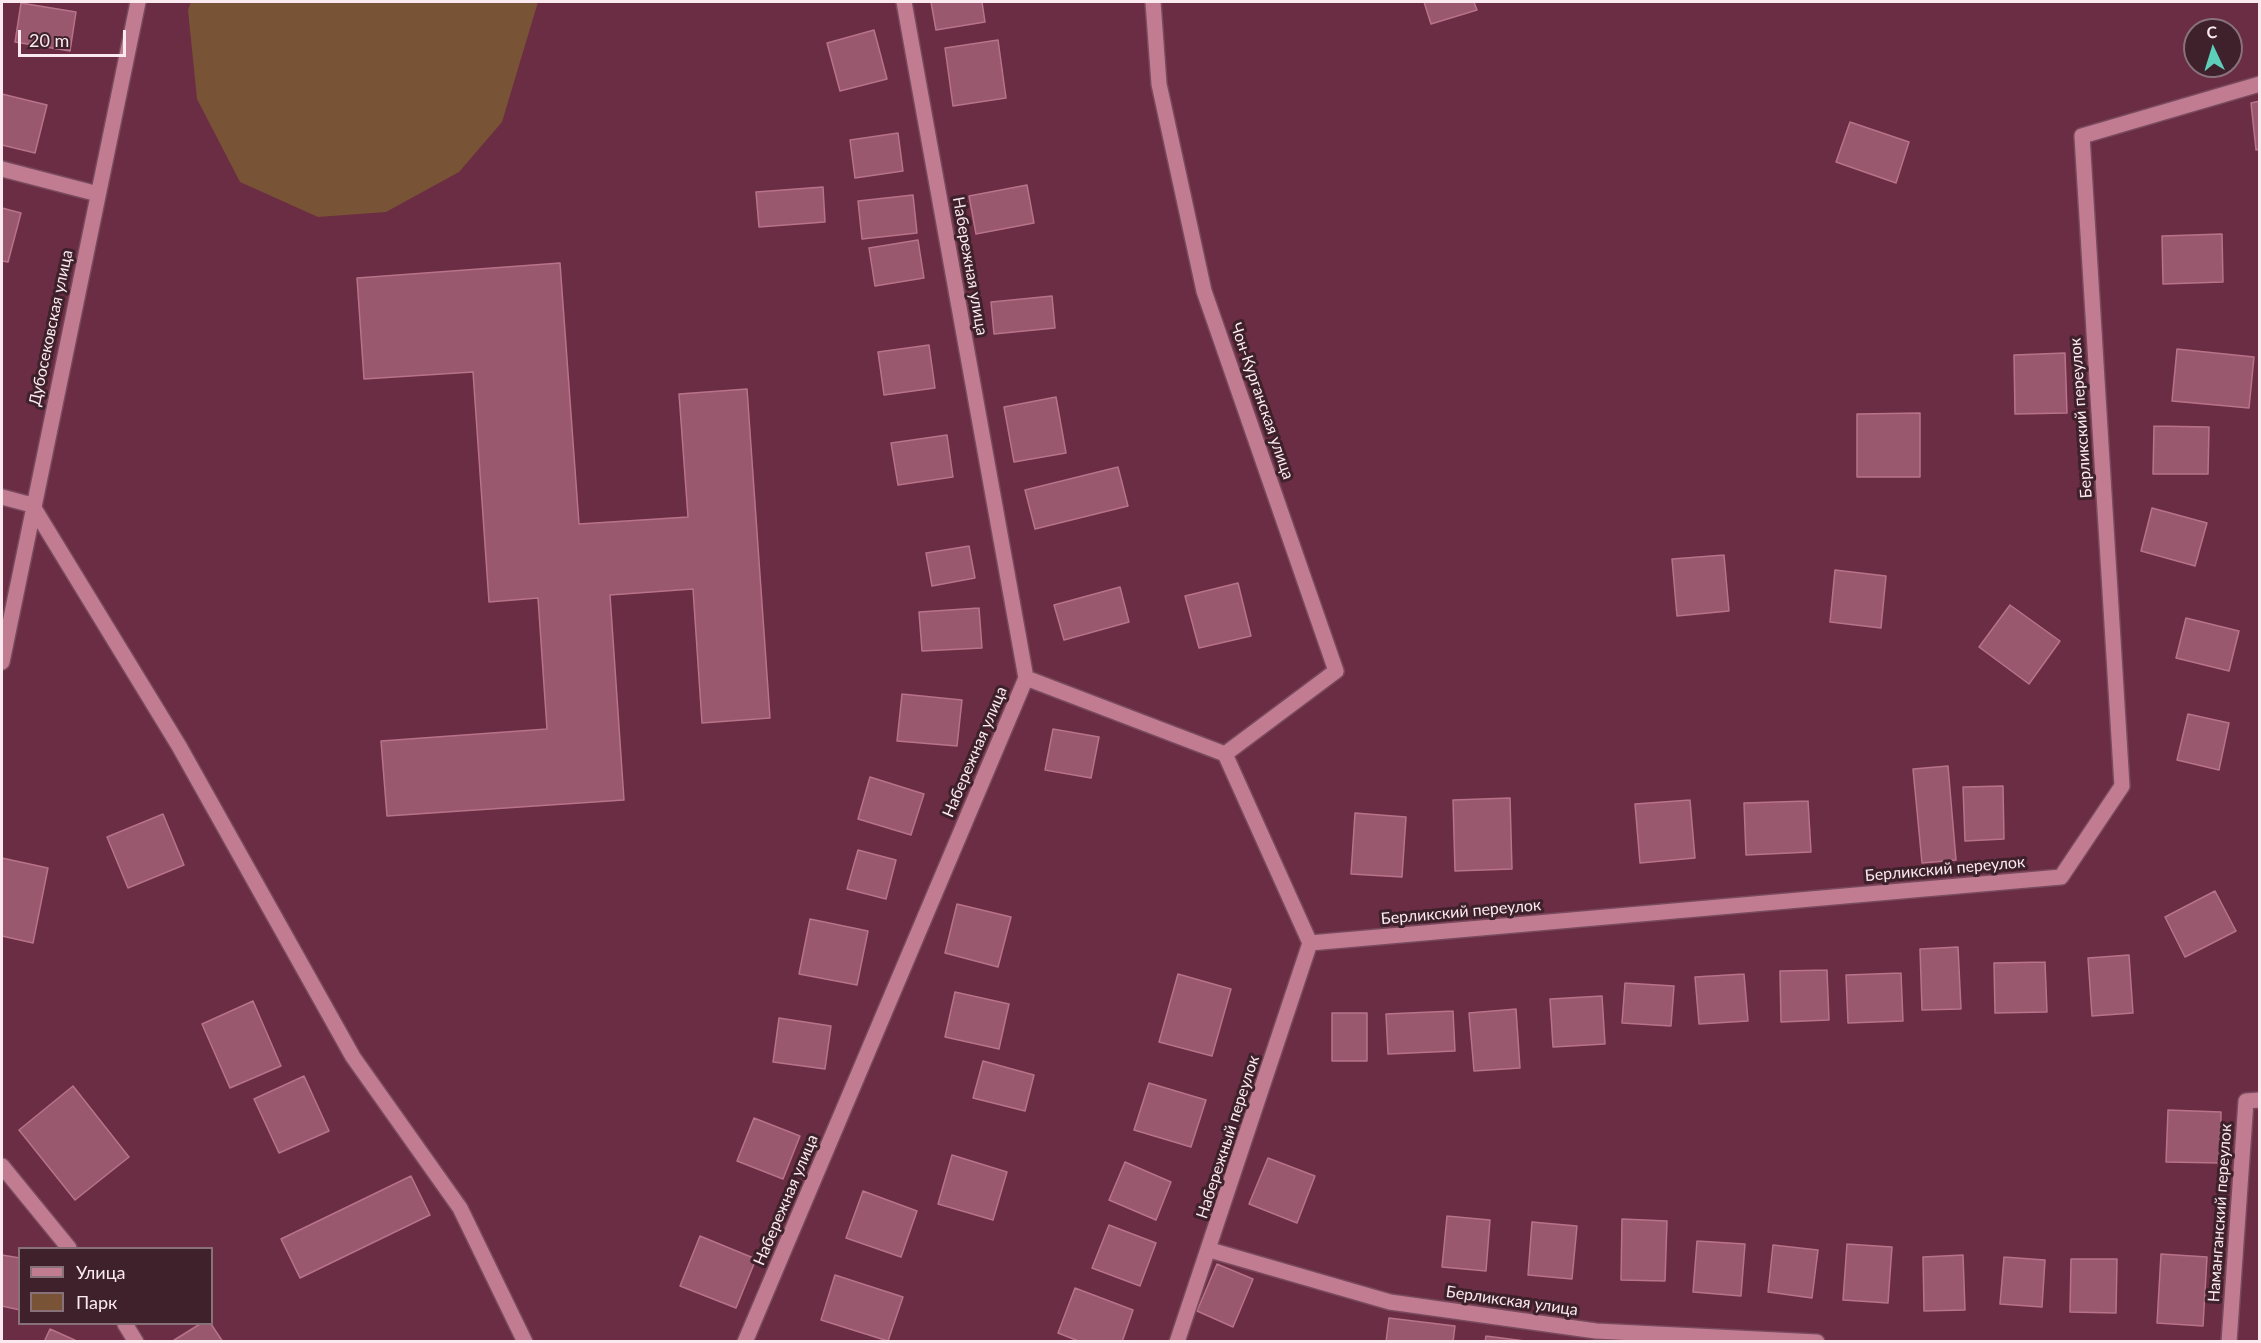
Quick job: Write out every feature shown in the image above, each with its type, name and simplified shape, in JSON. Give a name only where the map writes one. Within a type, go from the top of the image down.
[{"type":"street","name":"Дубосековская улица","points":[[2,662],[32,505],[138,2]]},
{"type":"street","name":"Набережная улица","points":[[746,1341],[1026,678],[904,2]]},
{"type":"street","name":"Чон-Курганская улица","points":[[1154,2],[1159,84],[1204,291],[1336,671],[1225,754]]},
{"type":"street","name":"Берликский переулок","points":[[1310,943],[2061,878],[2122,786],[2082,136],[2259,84]]},
{"type":"street","points":[[2,168],[98,194]]},
{"type":"street","points":[[2,497],[32,505],[179,746],[352,1057],[460,1208],[525,1341]]},
{"type":"street","points":[[1026,678],[1225,754],[1310,943]]},
{"type":"street","name":"Набережный переулок","points":[[1177,1341],[1210,1250],[1310,943]]},
{"type":"street","name":"Наманганский переулок","points":[[2229,1341],[2246,1101],[2259,1100]]},
{"type":"street","points":[[2,1166],[68,1247]]},
{"type":"street","name":"Берликская улица","points":[[1210,1250],[1390,1302],[1596,1331],[1817,1341]]},
{"type":"street","points":[[127,1325],[136,1341]]},
{"type":"green space","points":[[191,2],[538,2],[502,122],[459,172],[386,212],[318,217],[240,182],[197,99],[188,10]]},
{"type":"building","points":[[931,2],[982,2],[985,22],[936,30]]},
{"type":"building","points":[[1424,2],[1474,2],[1477,10],[1431,24]]},
{"type":"building","points":[[21,3],[76,12],[70,51],[15,42]]},
{"type":"building","points":[[874,30],[887,79],[840,91],[827,43]]},
{"type":"building","points":[[998,40],[1006,98],[953,106],[945,48]]},
{"type":"building","points":[[2,94],[47,105],[35,153],[2,145]]},
{"type":"building","points":[[2260,101],[2260,149],[2256,150],[2251,103]]},
{"type":"building","points":[[1850,122],[1909,142],[1896,183],[1836,162]]},
{"type":"building","points":[[898,133],[903,171],[855,178],[850,140]]},
{"type":"building","points":[[1027,185],[1034,223],[976,234],[969,196]]},
{"type":"building","points":[[823,187],[825,222],[759,227],[756,192]]},
{"type":"building","points":[[913,195],[917,233],[862,239],[858,201]]},
{"type":"building","points":[[2,208],[21,213],[8,262],[2,261]]},
{"type":"building","points":[[2222,234],[2223,282],[2163,284],[2162,236]]},
{"type":"building","points":[[918,240],[924,278],[875,286],[869,248]]},
{"type":"building","points":[[560,263],[579,524],[688,517],[679,394],[747,389],[770,718],[702,723],[693,589],[610,595],[624,800],[387,816],[381,741],[547,729],[538,598],[489,602],[473,372],[364,379],[357,278]]},
{"type":"building","points":[[1052,296],[1055,328],[994,334],[991,302]]},
{"type":"building","points":[[929,345],[935,388],[884,395],[878,352]]},
{"type":"building","points":[[2177,349],[2254,357],[2249,408],[2172,401]]},
{"type":"building","points":[[2065,353],[2067,413],[2015,414],[2014,355]]},
{"type":"building","points":[[1056,397],[1066,453],[1014,462],[1004,407]]},
{"type":"building","points":[[1920,413],[1920,477],[1857,477],[1857,414]]},
{"type":"building","points":[[2154,426],[2209,427],[2208,474],[2153,474]]},
{"type":"building","points":[[947,435],[953,477],[898,485],[891,443]]},
{"type":"building","points":[[1118,467],[1128,506],[1035,529],[1025,490]]},
{"type":"building","points":[[2152,508],[2207,523],[2195,566],[2141,551]]},
{"type":"building","points":[[969,546],[975,578],[932,586],[926,553]]},
{"type":"building","points":[[1724,555],[1729,611],[1677,616],[1672,559]]},
{"type":"building","points":[[1835,570],[1886,576],[1881,628],[1830,622]]},
{"type":"building","points":[[1238,583],[1251,636],[1199,648],[1185,596]]},
{"type":"building","points":[[1120,587],[1129,622],[1064,640],[1054,605]]},
{"type":"building","points":[[2010,605],[2060,641],[2029,684],[1979,647]]},
{"type":"building","points":[[979,608],[982,648],[922,651],[919,612]]},
{"type":"building","points":[[2186,618],[2239,631],[2229,671],[2176,658]]},
{"type":"building","points":[[902,694],[962,700],[957,746],[897,741]]},
{"type":"building","points":[[2188,714],[2229,723],[2219,770],[2177,760]]},
{"type":"building","points":[[1053,729],[1099,737],[1091,778],[1045,770]]},
{"type":"building","points":[[1948,766],[1956,860],[1922,863],[1913,769]]},
{"type":"building","points":[[870,777],[924,794],[911,835],[858,819]]},
{"type":"building","points":[[2003,786],[2004,839],[1965,841],[1963,787]]},
{"type":"building","points":[[1510,798],[1512,869],[1455,871],[1453,800]]},
{"type":"building","points":[[1690,800],[1695,858],[1640,863],[1635,804]]},
{"type":"building","points":[[1808,801],[1811,852],[1746,855],[1744,803]]},
{"type":"building","points":[[1355,813],[1406,817],[1402,877],[1351,874]]},
{"type":"building","points":[[163,814],[184,865],[128,888],[107,837]]},
{"type":"building","points":[[858,850],[896,860],[886,899],[847,889]]},
{"type":"building","points":[[2,858],[48,868],[33,943],[2,936]]},
{"type":"building","points":[[2215,891],[2236,931],[2185,957],[2165,917]]},
{"type":"building","points":[[957,904],[1011,917],[998,967],[945,953]]},
{"type":"building","points":[[810,919],[868,931],[857,985],[799,974]]},
{"type":"building","points":[[1958,947],[1961,1009],[1922,1010],[1920,949]]},
{"type":"building","points":[[2129,955],[2133,1013],[2092,1016],[2088,958]]},
{"type":"building","points":[[2045,962],[2047,1012],[1995,1013],[1994,963]]},
{"type":"building","points":[[1827,970],[1829,1020],[1781,1022],[1780,971]]},
{"type":"building","points":[[1901,973],[1903,1021],[1848,1023],[1846,975]]},
{"type":"building","points":[[1178,974],[1231,989],[1212,1056],[1159,1042]]},
{"type":"building","points":[[1744,974],[1748,1021],[1699,1024],[1695,977]]},
{"type":"building","points":[[1625,983],[1674,986],[1671,1026],[1622,1023]]},
{"type":"building","points":[[955,992],[1009,1004],[999,1049],[945,1037]]},
{"type":"building","points":[[1602,996],[1605,1044],[1553,1047],[1550,999]]},
{"type":"building","points":[[253,1001],[281,1066],[230,1088],[202,1024]]},
{"type":"building","points":[[1516,1009],[1520,1068],[1474,1071],[1469,1013]]},
{"type":"building","points":[[1453,1011],[1455,1051],[1388,1054],[1386,1014]]},
{"type":"building","points":[[1332,1013],[1367,1013],[1367,1061],[1332,1061]]},
{"type":"building","points":[[779,1018],[831,1026],[825,1069],[773,1062]]},
{"type":"building","points":[[983,1061],[1034,1075],[1025,1111],[973,1098]]},
{"type":"building","points":[[304,1076],[329,1131],[279,1153],[254,1099]]},
{"type":"building","points":[[1149,1083],[1206,1100],[1191,1147],[1134,1130]]},
{"type":"building","points":[[73,1086],[129,1157],[75,1200],[19,1130]]},
{"type":"building","points":[[2168,1110],[2221,1112],[2220,1163],[2166,1162]]},
{"type":"building","points":[[754,1118],[800,1136],[783,1179],[737,1161]]},
{"type":"building","points":[[952,1155],[1007,1172],[993,1220],[938,1204]]},
{"type":"building","points":[[1268,1158],[1315,1176],[1297,1223],[1249,1204]]},
{"type":"building","points":[[1125,1162],[1171,1182],[1156,1220],[1109,1200]]},
{"type":"building","points":[[411,1176],[430,1215],[300,1278],[281,1239]]},
{"type":"building","points":[[863,1191],[917,1211],[901,1257],[846,1238]]},
{"type":"building","points":[[1447,1216],[1490,1220],[1486,1271],[1442,1267]]},
{"type":"building","points":[[1622,1219],[1667,1221],[1665,1281],[1621,1280]]},
{"type":"building","points":[[1532,1222],[1577,1226],[1572,1279],[1528,1275]]},
{"type":"building","points":[[1109,1225],[1156,1243],[1140,1286],[1092,1268]]},
{"type":"building","points":[[700,1236],[756,1259],[736,1308],[680,1286]]},
{"type":"building","points":[[1697,1241],[1745,1244],[1741,1296],[1693,1292]]},
{"type":"building","points":[[1847,1244],[1892,1247],[1888,1303],[1843,1300]]},
{"type":"building","points":[[1773,1245],[1818,1250],[1812,1298],[1768,1292]]},
{"type":"building","points":[[2161,1254],[2207,1257],[2203,1326],[2157,1323]]},
{"type":"building","points":[[2,1255],[18,1258],[18,1310],[2,1306]]},
{"type":"building","points":[[1963,1255],[1965,1310],[1924,1311],[1923,1257]]},
{"type":"building","points":[[2004,1257],[2045,1260],[2042,1307],[2000,1304]]},
{"type":"building","points":[[2071,1259],[2117,1259],[2116,1313],[2070,1312]]},
{"type":"building","points":[[1217,1264],[1253,1279],[1233,1327],[1197,1311]]},
{"type":"building","points":[[835,1275],[903,1297],[888,1341],[821,1320]]},
{"type":"building","points":[[1075,1288],[1133,1310],[1122,1342],[1081,1342],[1058,1333]]},
{"type":"building","points":[[1389,1318],[1455,1326],[1453,1342],[1386,1342]]},
{"type":"building","points":[[198,1325],[212,1325],[223,1342],[171,1342]]},
{"type":"building","points":[[50,1329],[79,1342],[44,1342]]},
{"type":"building","points":[[1486,1336],[1533,1342],[1485,1342]]}]
